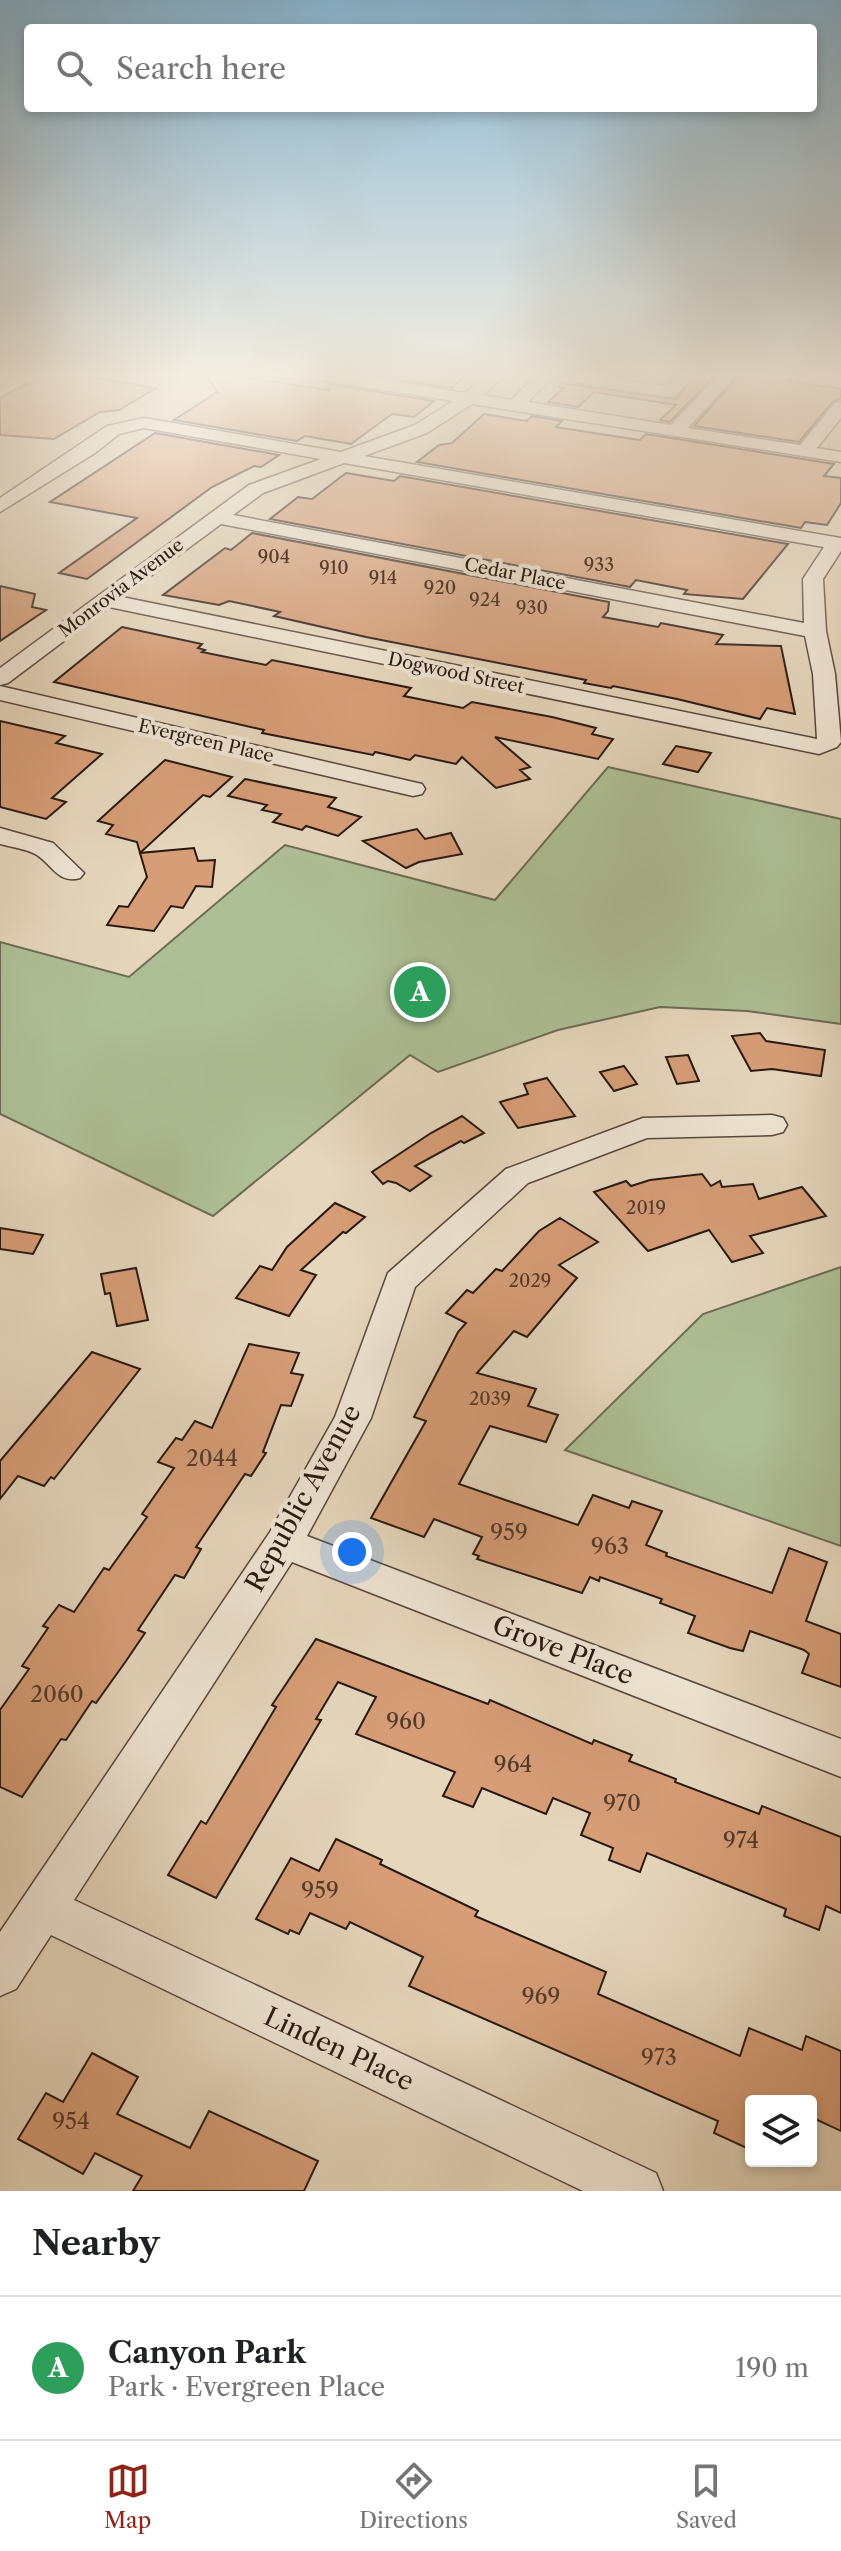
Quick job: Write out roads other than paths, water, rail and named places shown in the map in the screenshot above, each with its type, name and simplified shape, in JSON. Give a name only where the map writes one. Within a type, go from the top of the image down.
[{"type":"street","points":[[0,506],[45,477]]},
{"type":"street","name":"Monrovia Avenue","points":[[0,678],[215,517],[256,489],[289,477]]},
{"type":"street","points":[[461,477],[838,543],[813,579],[815,631]]},
{"type":"street","name":"Cedar Place","points":[[215,517],[815,631]]},
{"type":"street","name":"Dogwood Street","points":[[105,600],[819,747],[829,742],[824,674],[815,631]]},
{"type":"street","name":"Evergreen Place","points":[[0,693],[413,789]]},
{"type":"street","points":[[0,836],[44,848],[71,873]]},
{"type":"street","name":"Republic Avenue","points":[[0,1973],[284,1543],[353,1418],[400,1281],[517,1176],[643,1128],[772,1125]]},
{"type":"street","name":"Grove Place","points":[[284,1543],[841,1758]]},
{"type":"street","name":"Linden Place","points":[[41,1907],[638,2191]]},
{"type":"place","name":"Canyon Park","points":[[420,992]]}]
